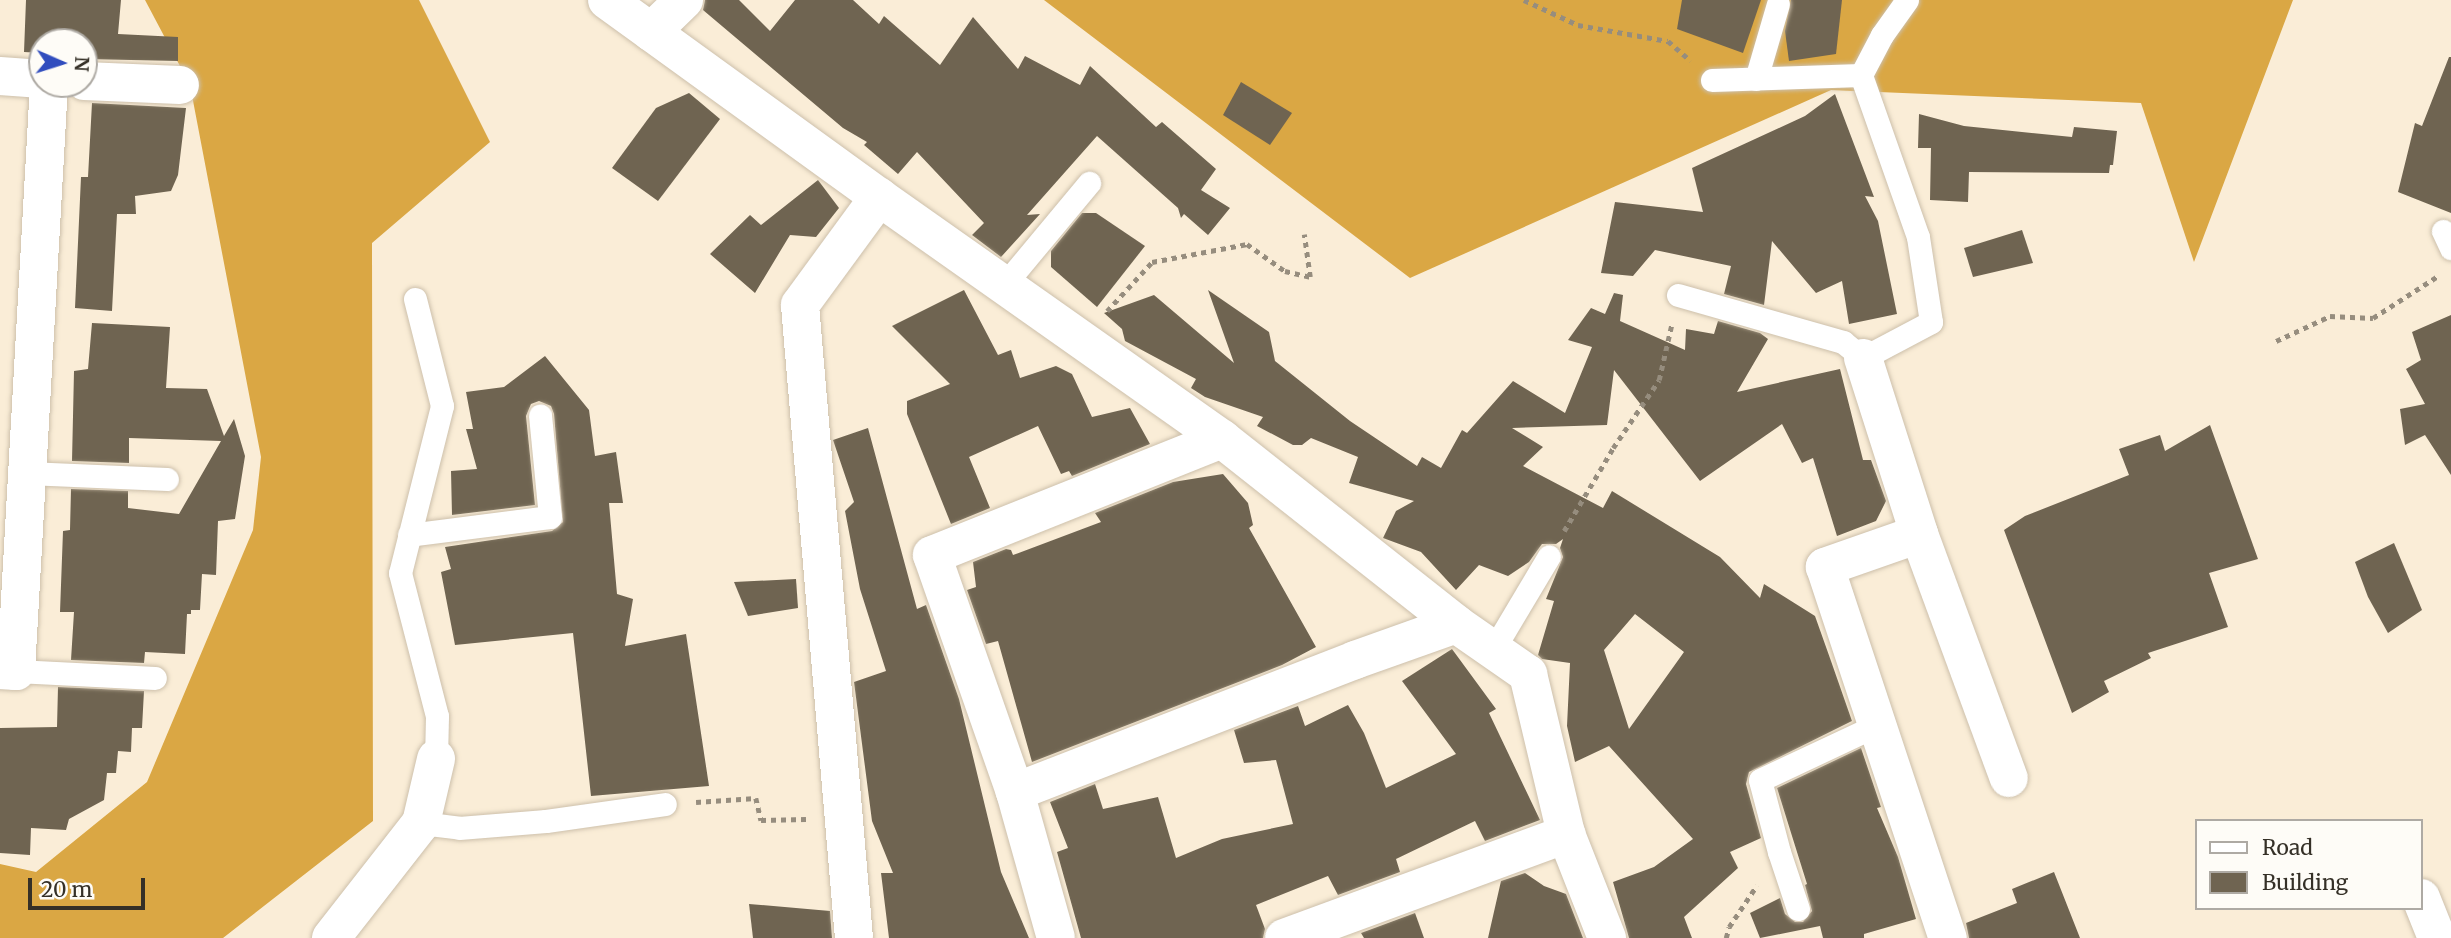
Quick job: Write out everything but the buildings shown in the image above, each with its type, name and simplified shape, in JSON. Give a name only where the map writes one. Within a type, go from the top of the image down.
[{"type":"street","points":[[607,0],[879,197],[1222,439],[1456,624],[1528,674],[1566,834],[1607,938]]},
{"type":"street","points":[[651,32],[684,0]]},
{"type":"street","points":[[0,76],[28,78]]},
{"type":"street","points":[[98,82],[180,85]]},
{"type":"street","points":[[8,670],[27,473],[48,98]]},
{"type":"street","points":[[854,938],[800,305],[879,197]]},
{"type":"street","points":[[1863,358],[1919,534],[2009,778]]},
{"type":"street","points":[[1056,938],[1015,792],[932,555],[1222,439]]},
{"type":"street","points":[[1919,534],[1825,567],[1948,938]]},
{"type":"street","points":[[1015,792],[1355,660],[1456,624]]},
{"type":"street","points":[[331,938],[421,823],[436,759]]},
{"type":"street","points":[[1284,938],[1566,834]]},
{"type":"street","points":[[2423,903],[2437,938]]},
{"type":"lane","points":[[1678,295],[1843,342],[1863,358],[1931,322],[1918,237],[1861,75],[1882,35],[1908,0]]},
{"type":"lane","points":[[1756,79],[1778,4]]},
{"type":"lane","points":[[1712,80],[1861,75]]},
{"type":"lane","points":[[1004,285],[1089,183]]},
{"type":"lane","points":[[415,299],[442,406],[400,573],[437,716],[436,759]]},
{"type":"lane","points":[[409,535],[550,517],[540,415]]},
{"type":"lane","points":[[27,473],[167,479]]},
{"type":"lane","points":[[1493,650],[1549,556]]},
{"type":"lane","points":[[8,670],[155,678]]},
{"type":"lane","points":[[1798,909],[1779,852],[1760,780],[1877,725]]},
{"type":"lane","points":[[421,823],[459,828],[664,804]]},
{"type":"path","points":[[1524,0],[1578,25],[1668,41],[1712,80]]},
{"type":"path","points":[[1080,339],[1152,262],[1247,244],[1285,271],[1310,276],[1304,234]]},
{"type":"path","points":[[2276,341],[2330,316],[2373,318],[2440,275]]},
{"type":"path","points":[[1549,556],[1613,447],[1659,380],[1678,295]]},
{"type":"path","points":[[664,804],[756,798],[761,820],[842,817]]},
{"type":"path","points":[[1726,938],[1729,927],[1779,852]]},
{"type":"shaded area","points":[[145,0],[419,0],[490,142],[372,243],[373,821],[223,938],[0,938],[0,864],[36,872],[147,782],[253,530],[261,457],[190,85]]},
{"type":"shaded area","points":[[1044,0],[2293,0],[2194,262],[2141,103],[1831,90],[1410,278]]}]
